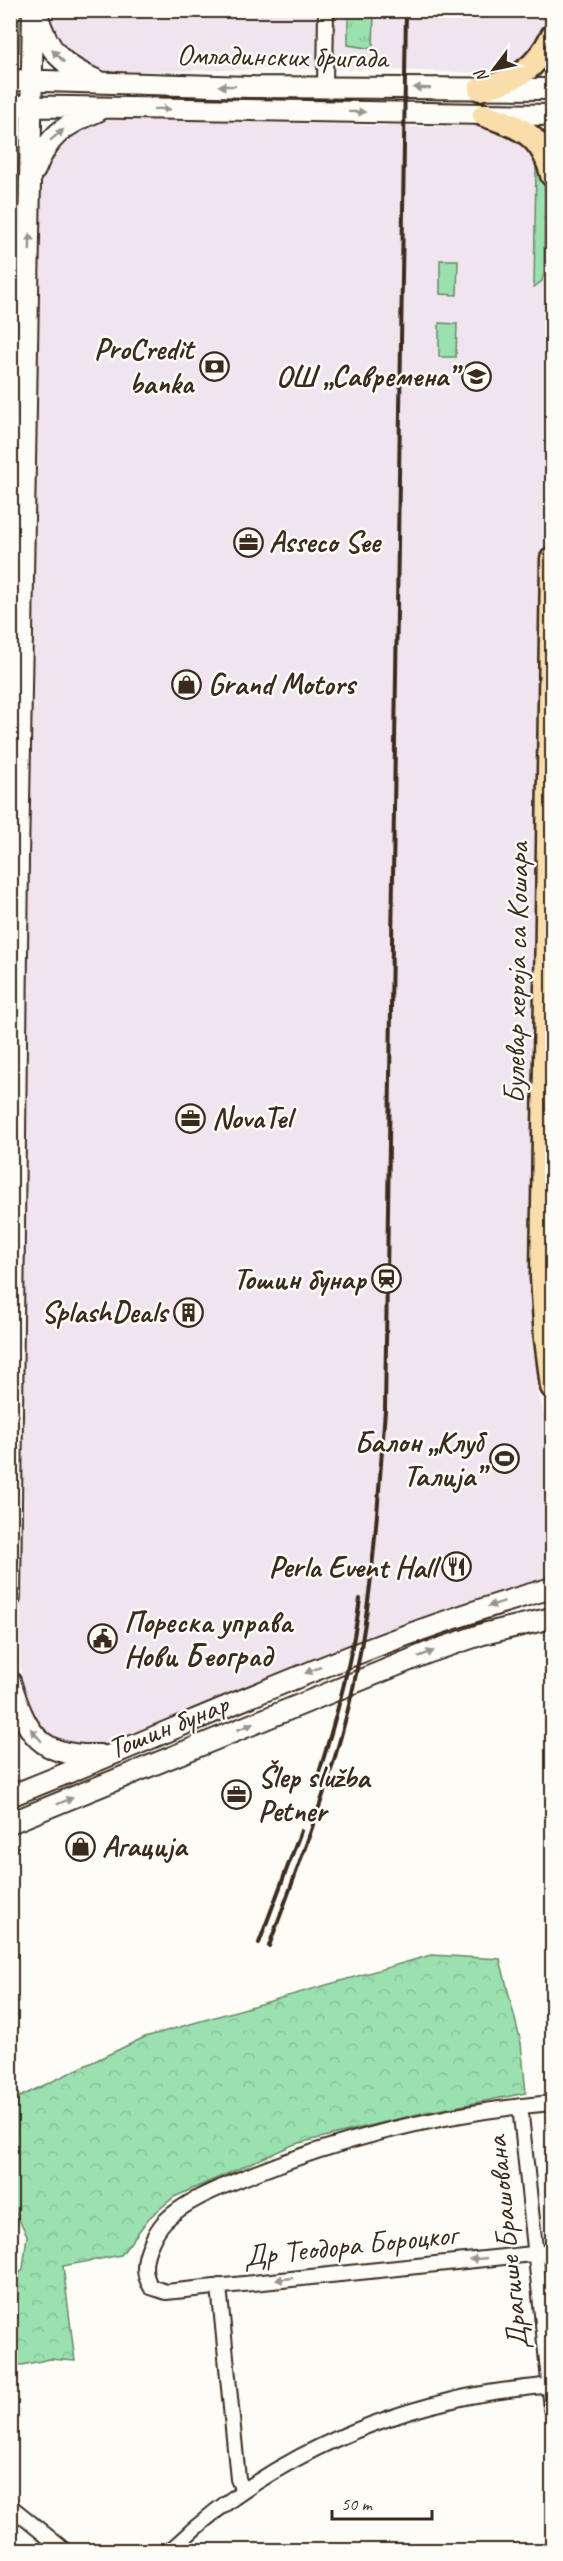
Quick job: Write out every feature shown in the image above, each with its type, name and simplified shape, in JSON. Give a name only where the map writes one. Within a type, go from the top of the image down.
[{"type":"main road","points":[[10,1598],[14,904],[34,10]]},
{"type":"main road","points":[[34,10],[45,38],[55,54],[79,73],[101,83]]},
{"type":"main road","points":[[480,89],[505,82],[535,64],[552,36]]},
{"type":"main road","name":"Омладинских бригада","points":[[10,80],[552,89]]},
{"type":"main road","name":"Омладинских бригада","points":[[10,106],[552,116]]},
{"type":"main road","points":[[31,181],[47,143],[71,124],[104,109]]},
{"type":"main road","points":[[484,115],[519,128],[531,136],[543,150],[552,176]]},
{"type":"main road","name":"Булевар хероја са Кошара","points":[[552,559],[551,785],[542,1277],[552,1388]]},
{"type":"main road","name":"Тошин бунар","points":[[10,1796],[318,1667],[453,1618],[552,1588]]},
{"type":"main road","name":"Тошин бунар","points":[[10,1823],[427,1653],[463,1640],[552,1618]]},
{"type":"main road","points":[[10,1681],[24,1720],[43,1743],[59,1752],[109,1755]]},
{"type":"street","points":[[325,87],[326,10]]},
{"type":"street","points":[[520,2106],[552,2103]]},
{"type":"street","name":"Драгише Брашована","points":[[520,2106],[552,2409]]},
{"type":"street","name":"Др Теодора Бороцког","points":[[520,2106],[440,2118],[329,2145],[242,2178],[205,2196],[166,2220],[153,2239],[144,2266],[147,2280],[154,2289],[171,2292],[552,2252]]},
{"type":"street","points":[[219,2286],[238,2479],[243,2490]]},
{"type":"street","points":[[171,2550],[243,2490],[341,2437],[405,2413],[458,2399],[551,2386]]},
{"type":"street","points":[[10,2506],[64,2550]]},
{"type":"shaded area","points":[[37,11],[545,11],[546,37],[507,74],[326,68],[107,72],[81,69],[63,60]]},
{"type":"shaded area","points":[[91,118],[426,127],[500,126],[552,157],[552,575],[539,1394],[552,1448],[552,1575],[454,1606],[314,1658],[95,1748],[47,1741],[22,1697],[20,1643],[35,181],[43,156]]},
{"type":"green space","points":[[10,11],[20,11],[19,52],[11,52]]},
{"type":"green space","points":[[348,11],[374,11],[373,49],[348,45]]},
{"type":"green space","points":[[10,136],[16,136],[11,650]]},
{"type":"green space","points":[[541,164],[545,183],[544,273],[542,281],[534,287],[536,167]]},
{"type":"green space","points":[[440,260],[458,260],[457,295],[440,294]]},
{"type":"green space","points":[[439,323],[457,324],[456,357],[439,357]]},
{"type":"green space","points":[[431,1955],[500,1959],[521,2043],[526,2093],[418,2114],[295,2144],[174,2197],[149,2218],[121,2255],[63,2266],[75,2361],[50,2359],[22,2365],[11,2364],[11,2284],[23,2269],[27,2235],[16,2214],[11,2211],[11,2101],[145,2037]]},
{"type":"railway","points":[[269,1946],[310,1835],[345,1721],[354,1683],[362,1644],[372,1567],[385,1410],[406,10]]},
{"type":"railway","points":[[317,1779],[343,1690],[360,1599]]},
{"type":"railway","points":[[259,1943],[301,1831]]},
{"type":"place","name":"ProCredit banka","points":[[214,366]]},
{"type":"place","name":"ОШ „Савремена”","points":[[477,376]]},
{"type":"place","name":"Asseco See","points":[[248,542]]},
{"type":"place","name":"Grand Motors","points":[[187,684]]},
{"type":"place","name":"NovaTel","points":[[191,1118]]},
{"type":"place","name":"Тошин бунар","points":[[387,1279]]},
{"type":"place","name":"SplashDeals","points":[[188,1312]]},
{"type":"place","name":"Балон „Клуб Талија”","points":[[504,1459]]},
{"type":"place","name":"Perla Event Hall","points":[[457,1567]]},
{"type":"place","name":"Пореска управа Нови Београд","points":[[103,1639]]},
{"type":"place","name":"Šlep služba Petner","points":[[237,1794]]},
{"type":"place","name":"Агација","points":[[81,1846]]}]
